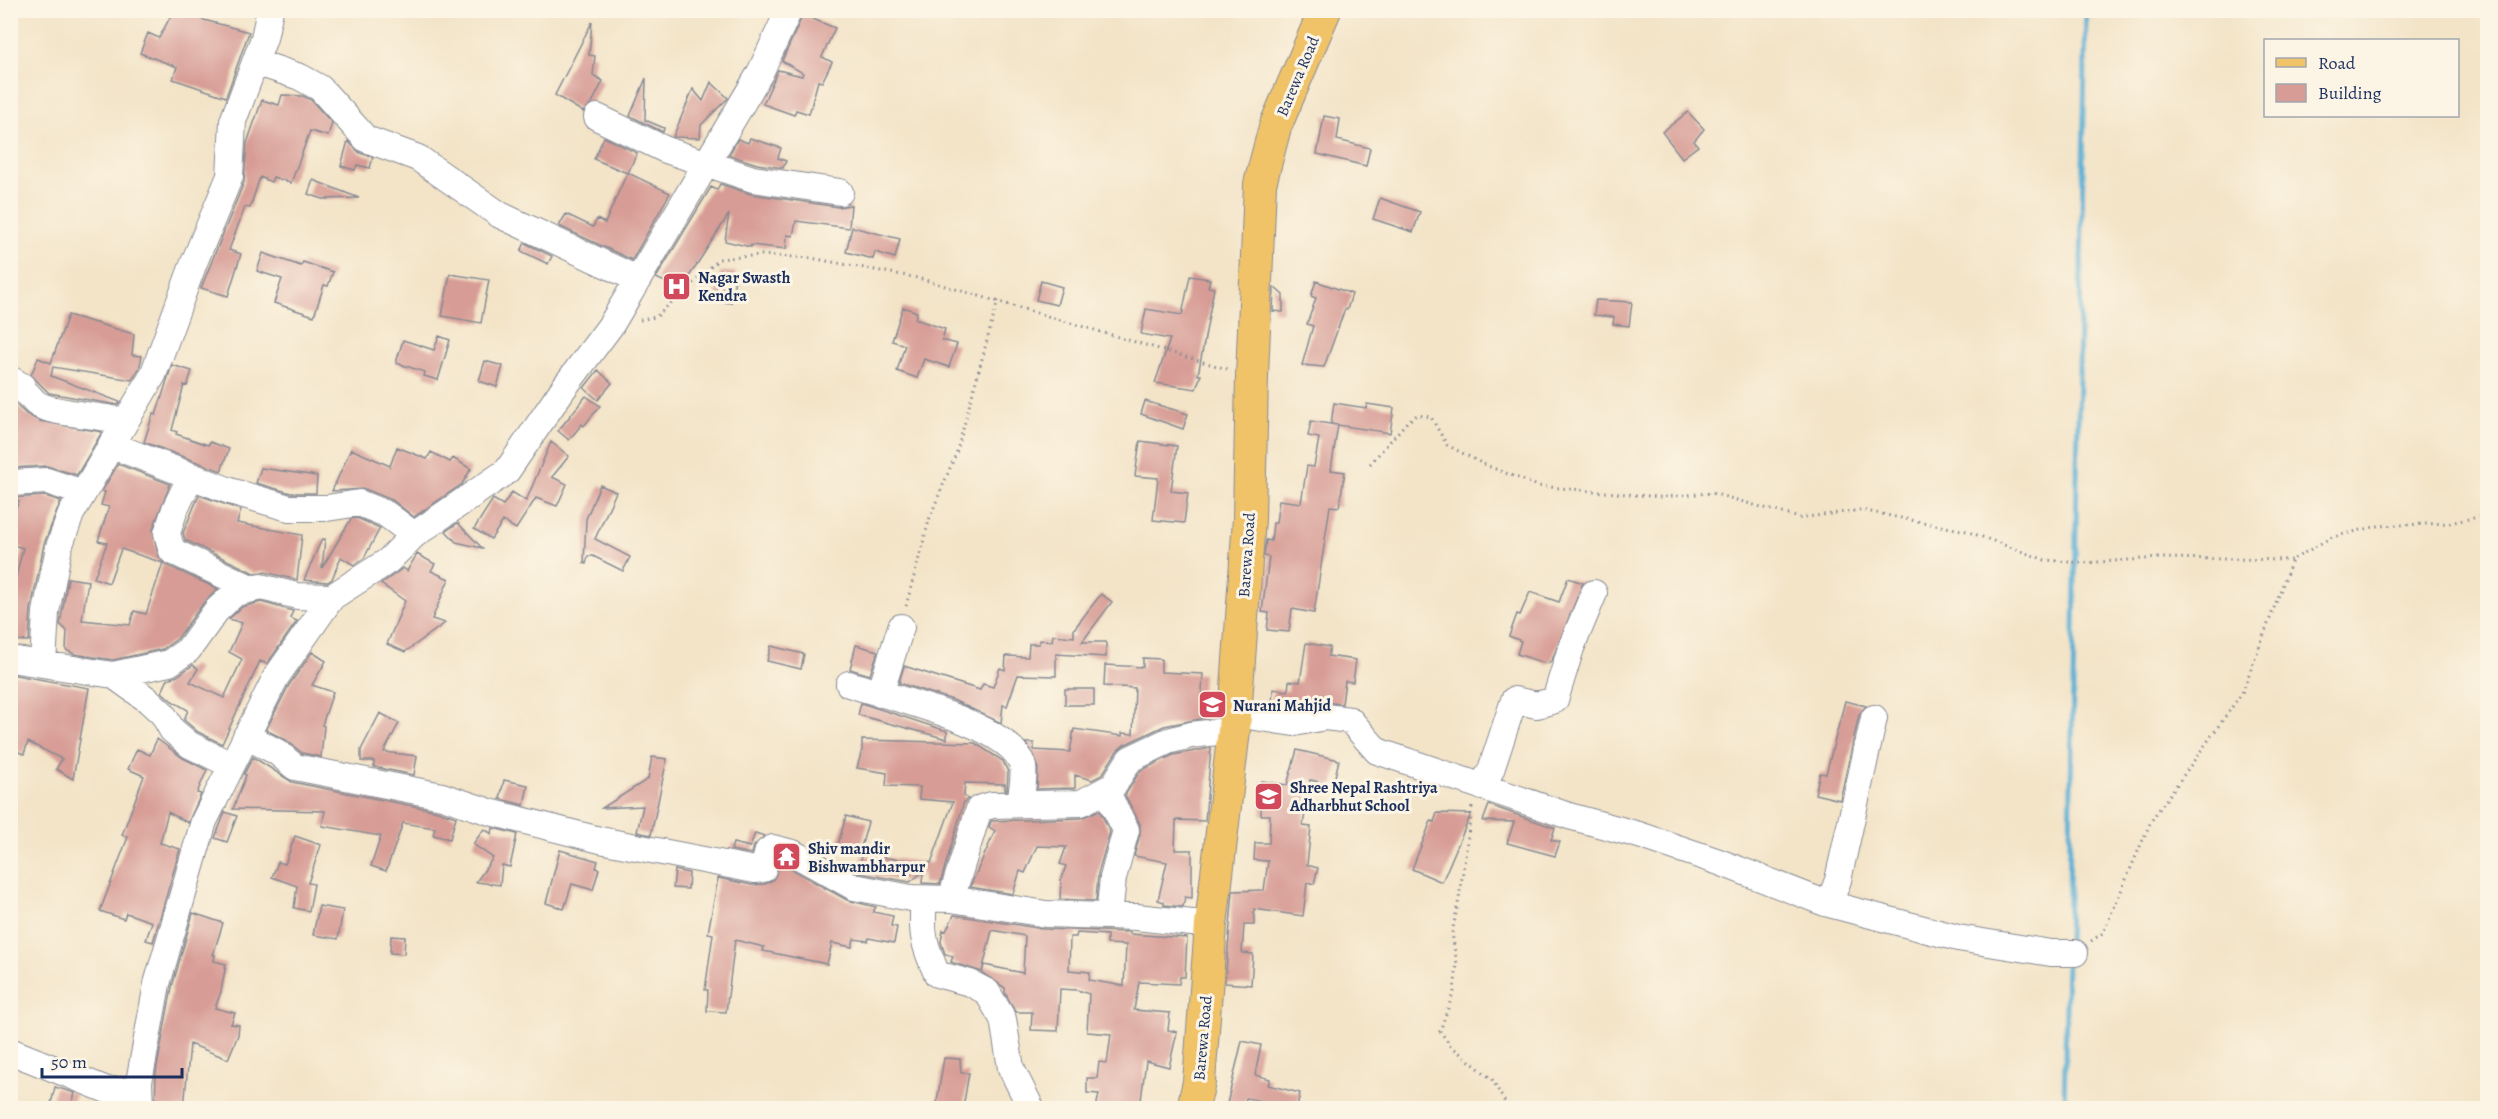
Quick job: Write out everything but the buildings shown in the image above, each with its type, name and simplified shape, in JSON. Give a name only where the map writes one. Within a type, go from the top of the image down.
[{"type":"main road","name":"Barewa Road","points":[[1200,1107],[1199,1082],[1211,925],[1234,722],[1249,519],[1260,184],[1275,127],[1325,10]]},
{"type":"street","points":[[43,663],[46,612],[59,547],[71,514],[153,375],[193,265],[230,176],[233,121],[264,39],[270,10]]},
{"type":"street","points":[[10,1051],[107,1090],[139,1100],[139,1082],[157,984],[204,821],[276,677],[332,597],[388,561],[414,535],[507,471],[563,388],[611,325],[760,73],[789,10]]},
{"type":"street","points":[[255,62],[300,77],[320,88],[366,139],[418,158],[500,215],[637,279]]},
{"type":"street","points":[[597,117],[666,150],[753,179],[840,192]]},
{"type":"street","points":[[10,380],[22,386],[22,390],[36,403],[55,410],[112,417],[125,422]]},
{"type":"street","points":[[111,445],[230,491],[289,508],[327,508],[359,503],[386,514],[414,535]]},
{"type":"street","points":[[191,476],[175,509],[167,533],[172,551],[253,589]]},
{"type":"street","points":[[10,483],[46,481],[83,493]]},
{"type":"street","points":[[10,659],[113,675],[169,663],[188,650],[216,611],[234,593],[261,586],[297,596],[332,597]]},
{"type":"street","points":[[1482,787],[1491,770],[1514,700],[1537,705],[1555,700],[1571,648],[1594,593]]},
{"type":"street","points":[[880,694],[901,627]]},
{"type":"street","points":[[113,675],[148,700],[163,714],[172,730],[190,745],[231,765]]},
{"type":"street","points":[[849,684],[976,724],[1001,739],[1016,752],[1023,767],[1020,804]]},
{"type":"street","points":[[951,899],[979,809],[992,805],[1081,803],[1113,786],[1130,759],[1168,741],[1234,722],[1294,723],[1325,717],[1350,720],[1377,751],[1482,787],[1719,862],[1825,903],[1958,938],[2051,953],[2075,953]]},
{"type":"street","points":[[1825,903],[1832,899],[1838,880],[1874,718]]},
{"type":"street","points":[[246,736],[277,752],[295,767],[442,796],[490,813],[600,840],[755,870],[763,869],[768,851],[772,848],[793,853],[854,887],[911,898],[951,899],[1046,914],[1109,916],[1211,925]]},
{"type":"street","points":[[1106,790],[1126,830],[1113,878],[1109,916]]},
{"type":"street","points":[[924,898],[921,930],[927,952],[937,974],[970,983],[987,992],[1003,1019],[1011,1068],[1030,1108]]},
{"type":"path","points":[[611,325],[656,317],[719,258],[761,255],[811,258],[875,268],[998,300],[1252,376]]},
{"type":"path","points":[[901,627],[930,517],[957,451],[998,300]]},
{"type":"path","points":[[1370,464],[1407,422],[1416,416],[1431,417],[1447,445],[1483,464],[1538,486],[1660,497],[1712,493],[1800,518],[1861,510],[1966,531],[2045,560],[2084,563],[2160,558],[2292,560],[2332,537],[2378,526],[2449,523],[2487,515]]},
{"type":"path","points":[[2075,953],[2103,933],[2151,821],[2242,693],[2292,560]]},
{"type":"path","points":[[1482,787],[1473,795],[1459,899],[1452,933],[1457,963],[1454,991],[1440,1031],[1451,1046],[1492,1079],[1508,1108]]},
{"type":"waterway","points":[[2068,945],[2086,10]]},
{"type":"waterway","points":[[2064,1108],[2067,960]]},
{"type":"place","name":"Nagar Swasth Kendra","points":[[677,286]]},
{"type":"place","name":"Nurani Mahjid","points":[[1212,705]]},
{"type":"place","name":"Shree Nepal Rashtriya Adharbhut School","points":[[1269,796]]},
{"type":"place","name":"Shiv mandir Bishwambharpur","points":[[787,857]]}]
